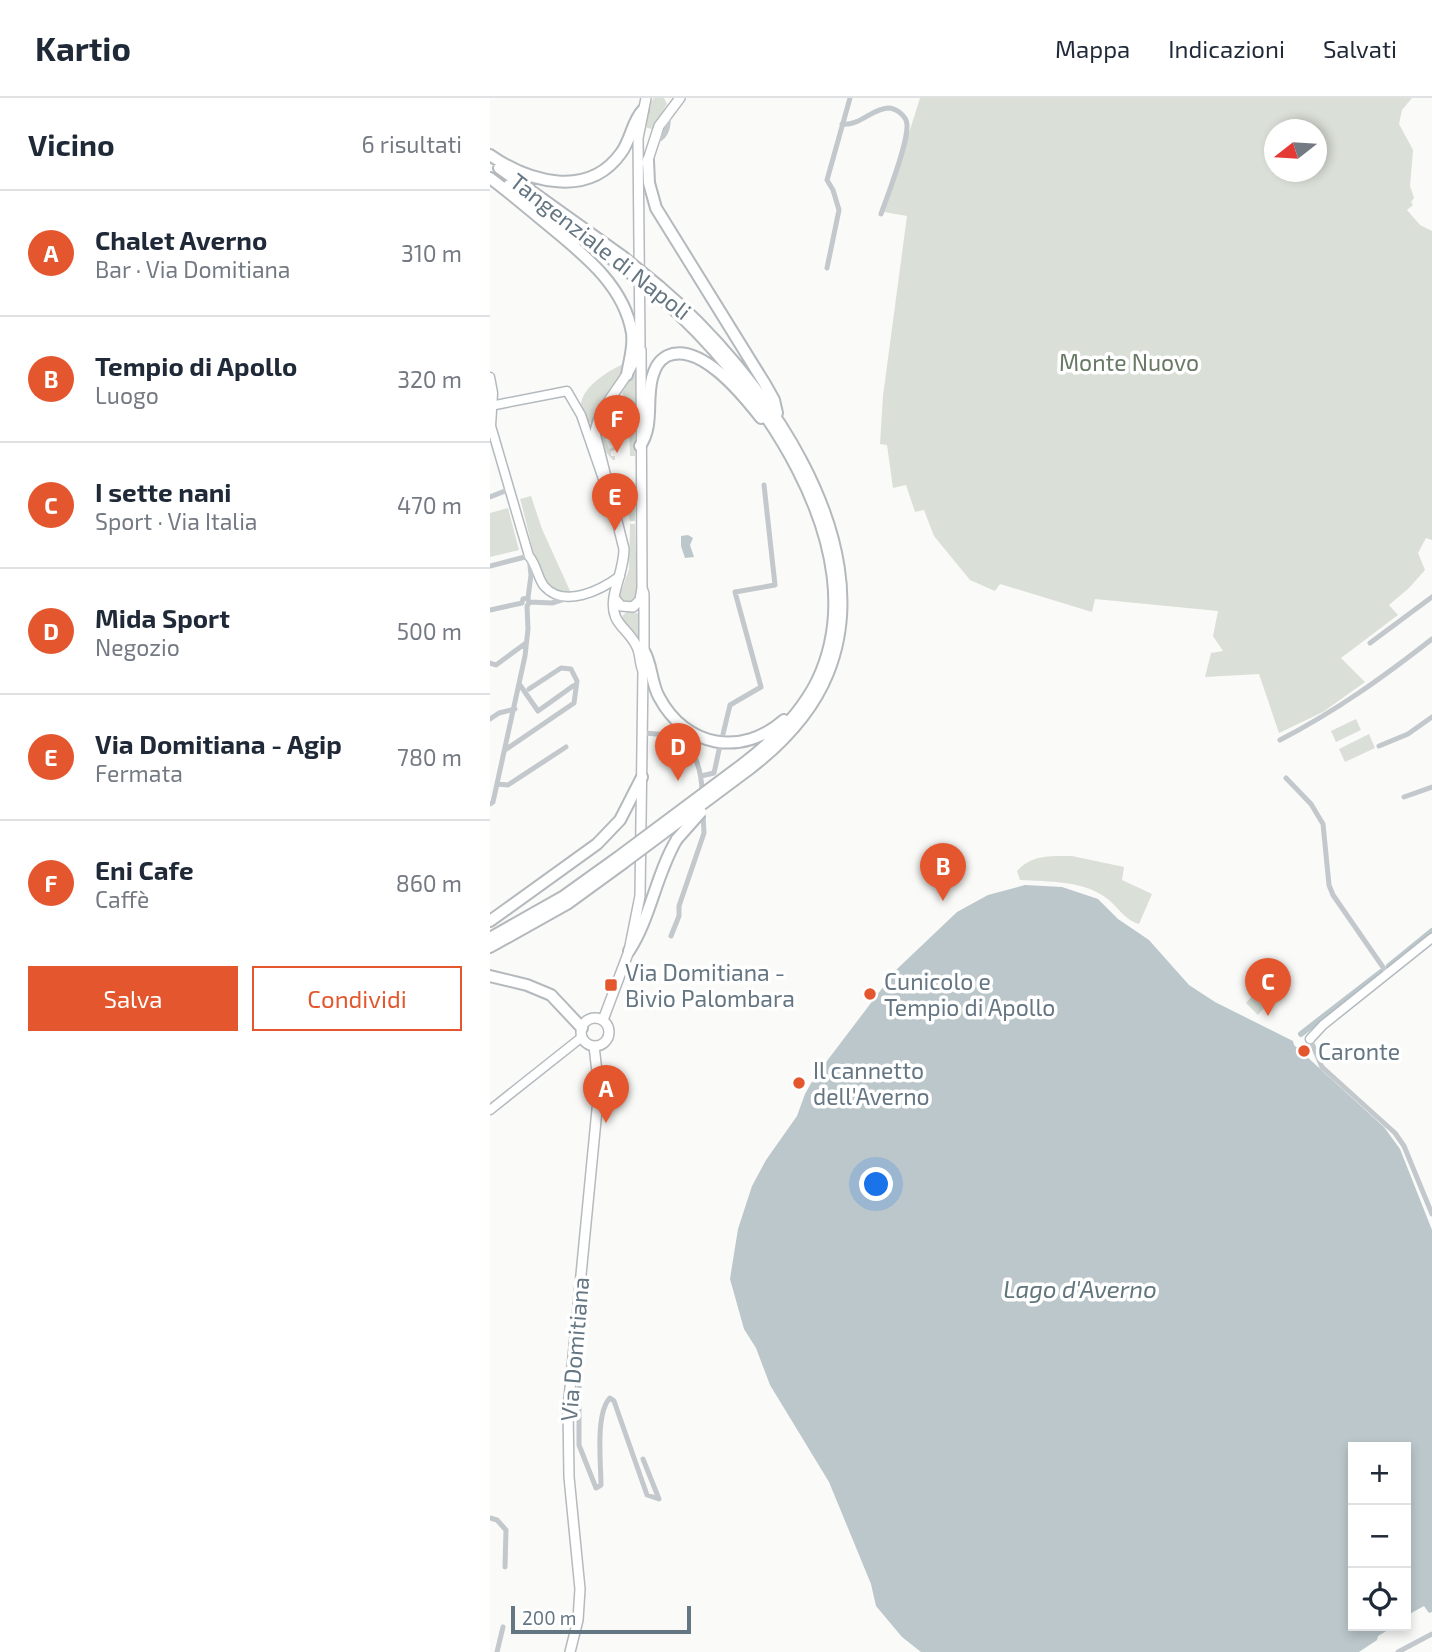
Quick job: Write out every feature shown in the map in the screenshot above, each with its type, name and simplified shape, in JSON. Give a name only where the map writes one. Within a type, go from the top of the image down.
[{"type":"highway","points":[[490,155],[509,168],[536,179],[563,183],[581,180],[605,170],[617,159],[627,145],[638,116],[642,116]]},
{"type":"highway","points":[[640,446],[646,436],[654,370],[663,359],[680,353],[691,354],[709,364],[764,422],[776,424],[774,400],[660,216],[650,190],[648,160]]},
{"type":"highway","name":"Tangenziale di Napoli","points":[[490,162],[660,292],[707,341],[776,424],[807,471],[829,527],[839,574],[841,620],[834,657],[816,699],[794,728],[765,757],[746,767],[680,816]]},
{"type":"highway","name":"Tangenziale di Napoli","points":[[490,171],[621,260]]},
{"type":"highway","points":[[490,178],[592,263],[609,282],[626,313],[632,332],[632,354],[627,375]]},
{"type":"highway","name":"Tangenziale di Napoli","points":[[680,816],[715,794],[771,741],[798,711],[817,680],[826,657],[834,619],[833,584],[828,553],[816,514],[776,424]]},
{"type":"highway","points":[[645,650],[651,677],[660,699],[681,724],[704,738],[722,743],[748,741],[766,733],[798,711]]},
{"type":"highway","points":[[490,921],[597,844],[620,820],[642,777]]},
{"type":"highway","points":[[629,951],[638,937],[659,876],[677,838],[711,803],[715,794]]},
{"type":"highway","points":[[490,947],[567,904],[680,816]]},
{"type":"highway","points":[[490,938],[620,861]]},
{"type":"highway","points":[[490,976],[517,982],[551,995],[582,1033]]},
{"type":"main road","points":[[614,598],[621,606],[633,607],[640,600],[642,588],[638,138],[646,98]]},
{"type":"main road","points":[[640,214],[648,160],[667,114],[680,98]]},
{"type":"main road","points":[[642,116],[646,130],[658,136]]},
{"type":"main road","points":[[640,345],[635,362],[599,417],[595,433],[624,549],[614,598],[616,620],[636,645],[643,671]]},
{"type":"main road","points":[[608,403],[629,403],[635,410],[640,428]]},
{"type":"main road","points":[[603,1020],[629,951],[640,896],[645,650],[642,588]]},
{"type":"main road","points":[[589,1019],[603,1020],[609,1029],[608,1037],[601,1045],[587,1043],[582,1033],[589,1019]]},
{"type":"main road","name":"Via Domitiana","points":[[570,1652],[580,1605],[567,1445],[599,1089],[594,1046]]},
{"type":"street","points":[[827,268],[839,210],[827,180],[850,98]]},
{"type":"street","points":[[842,124],[852,125],[885,108],[903,115],[907,124],[899,160],[881,214]]},
{"type":"street","points":[[490,377],[491,425],[529,556],[531,581],[526,602],[526,643],[515,709],[491,803]]},
{"type":"street","points":[[492,400],[567,391],[581,415],[601,475],[611,494],[599,497]]},
{"type":"street","points":[[723,734],[730,705],[761,687],[735,592],[775,585],[764,485]]},
{"type":"street","points":[[490,497],[510,489]]},
{"type":"street","points":[[490,566],[529,556]]},
{"type":"street","points":[[529,556],[535,562],[546,588],[568,598]]},
{"type":"street","points":[[490,610],[526,602],[552,603],[601,589],[620,576]]},
{"type":"street","points":[[1370,643],[1432,597]]},
{"type":"street","points":[[1280,740],[1324,717],[1363,692],[1432,639]]},
{"type":"street","points":[[490,663],[496,665],[526,643]]},
{"type":"street","points":[[505,750],[574,703],[577,681],[570,669],[561,668],[529,689]]},
{"type":"street","points":[[519,685],[538,710],[573,686]]},
{"type":"street","points":[[490,719],[499,713],[515,709]]},
{"type":"street","points":[[1379,746],[1408,734],[1432,717]]},
{"type":"street","points":[[643,733],[680,739],[691,751],[701,776],[704,832],[678,906],[679,916],[671,936]]},
{"type":"street","points":[[497,784],[508,785],[566,747]]},
{"type":"street","points":[[701,776],[714,773],[719,750]]},
{"type":"street","points":[[1286,778],[1311,804],[1323,824],[1329,885],[1333,895],[1387,973]]},
{"type":"street","points":[[1404,797],[1432,787]]},
{"type":"street","points":[[1432,939],[1323,1025],[1310,1039],[1322,1067],[1395,1133],[1404,1146],[1432,1214]]},
{"type":"street","points":[[490,1110],[582,1033]]},
{"type":"street","points":[[573,1357],[579,1370],[579,1445],[596,1488],[601,1485],[600,1438],[605,1404],[610,1398],[617,1408],[647,1496],[659,1499],[643,1459]]},
{"type":"street","points":[[490,1518],[498,1520],[506,1530],[505,1567]]},
{"type":"street","points":[[497,1652],[503,1627]]},
{"type":"street","points":[[1398,1652],[1432,1634]]},
{"type":"green space","points":[[654,98],[664,98],[667,104],[652,129],[647,128],[646,120],[648,108]]},
{"type":"green space","name":"Monte Nuovo","points":[[920,98],[1412,98],[1402,110],[1399,124],[1413,150],[1410,186],[1414,198],[1411,202],[1413,205],[1407,210],[1420,225],[1432,231],[1432,540],[1426,538],[1418,553],[1425,570],[1389,605],[1398,615],[1341,658],[1365,682],[1323,712],[1279,733],[1259,674],[1205,677],[1211,653],[1223,651],[1213,636],[1218,611],[1095,599],[1092,612],[1000,584],[995,591],[970,580],[934,536],[924,510],[915,512],[906,485],[893,488],[887,445],[880,444],[883,396],[907,216],[884,212]]},
{"type":"green space","points":[[626,363],[616,385],[591,423],[587,421],[581,405],[586,391],[605,374]]},
{"type":"green space","points":[[637,368],[636,404],[624,398],[622,393]]},
{"type":"green space","points":[[616,405],[624,407],[632,417],[635,456],[630,456],[629,421],[621,415],[615,420],[615,428],[607,433],[609,437],[605,439],[609,449],[614,447],[616,450],[611,451],[611,456],[615,456],[613,460],[603,449],[605,447],[602,445],[601,433],[604,417]]},
{"type":"green space","points":[[623,491],[635,499],[635,521],[630,521]]},
{"type":"green space","points":[[531,496],[542,529],[571,593],[551,588],[542,576],[520,499]]},
{"type":"green space","points":[[508,508],[519,550],[490,557],[490,513]]},
{"type":"green space","points":[[630,524],[635,524],[637,597],[632,604],[626,604],[620,599],[620,595],[629,569]]},
{"type":"green space","points":[[627,612],[640,615],[639,640],[622,621]]},
{"type":"green space","points":[[1356,719],[1361,730],[1336,742],[1331,731]]},
{"type":"green space","points":[[1369,734],[1375,748],[1345,762],[1339,749]]},
{"type":"green space","points":[[1072,856],[1124,867],[1122,880],[1152,894],[1139,924],[1129,919],[1105,897],[1086,887],[1020,880],[1017,871],[1029,861],[1043,857]]},
{"type":"green space","points":[[1267,979],[1279,991],[1258,1015],[1246,1003]]},
{"type":"water","points":[[688,535],[693,538],[690,545],[694,557],[685,558],[681,536]]},
{"type":"water","name":"Lago d'Averno","points":[[1025,885],[1062,887],[1098,899],[1118,919],[1149,940],[1189,985],[1215,1002],[1293,1041],[1294,1045],[1384,1127],[1400,1149],[1432,1230],[1432,1612],[1429,1613],[1424,1606],[1411,1613],[1411,1442],[1348,1442],[1348,1631],[1386,1631],[1359,1652],[921,1652],[902,1637],[876,1606],[871,1584],[829,1482],[770,1385],[756,1348],[744,1329],[730,1279],[738,1229],[752,1186],[766,1160],[797,1116],[814,1078],[896,970],[957,912],[988,895]]},
{"type":"waterway","points":[[1389,966],[1432,931]]},
{"type":"waterway","points":[[1301,1034],[1381,972]]},
{"type":"place","name":"Eni Cafe","points":[[617,453]]},
{"type":"place","name":"Via Domitiana - Agip","points":[[615,531]]},
{"type":"place","name":"Mida Sport","points":[[678,781]]},
{"type":"place","name":"Tempio di Apollo","points":[[943,901]]},
{"type":"place","name":"Via Domitiana - Bivio Palombara","points":[[611,985]]},
{"type":"place","name":"Cunicolo e Tempio di Apollo","points":[[870,994]]},
{"type":"place","name":"I sette nani","points":[[1268,1016]]},
{"type":"place","name":"Caronte","points":[[1304,1051]]},
{"type":"place","name":"Il cannetto dell'Averno","points":[[799,1083]]},
{"type":"place","name":"Chalet Averno","points":[[606,1123]]}]
